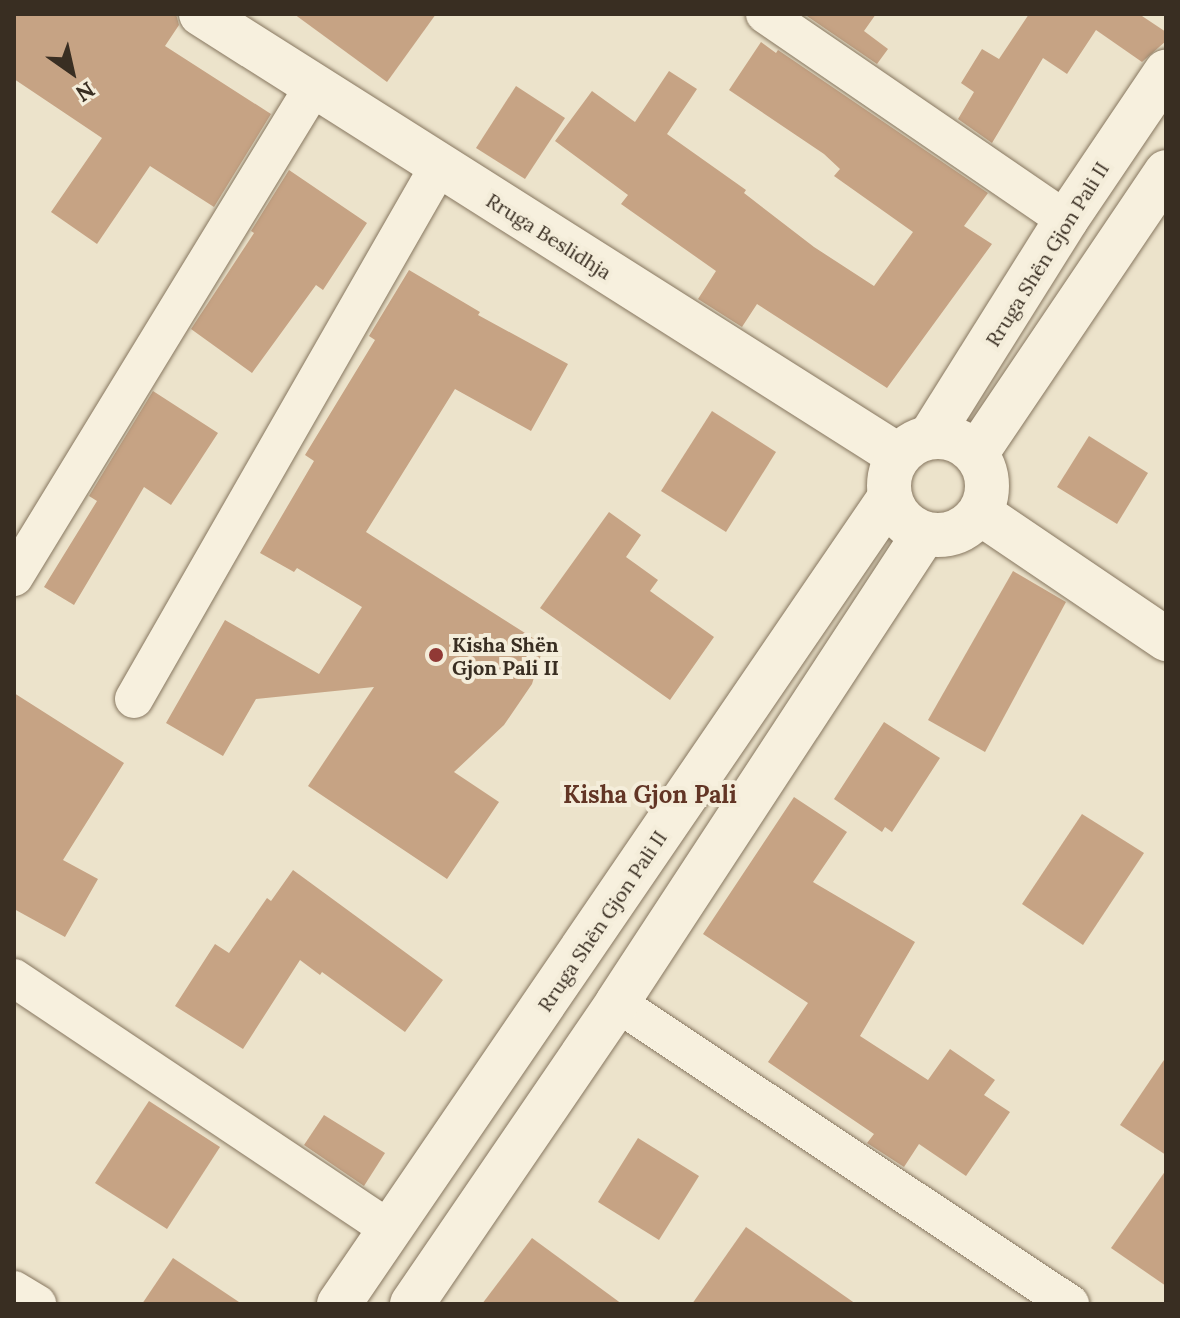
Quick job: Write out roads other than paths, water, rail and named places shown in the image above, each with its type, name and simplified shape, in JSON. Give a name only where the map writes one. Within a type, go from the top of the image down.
[{"type":"street","name":"Rruga Beslidhja","points":[[201,14],[906,463]]},
{"type":"street","points":[[765,14],[1066,220]]},
{"type":"street","name":"Rruga Shën Gjon Pali II","points":[[339,1304],[1166,72]]},
{"type":"street","points":[[14,577],[314,86]]},
{"type":"street","points":[[134,699],[439,166]]},
{"type":"street","points":[[976,454],[1166,172]]},
{"type":"street","points":[[955,439],[976,454],[988,483],[980,513],[955,533],[940,536],[924,534],[902,520],[906,463],[955,439]]},
{"type":"street","points":[[980,513],[1166,639]]},
{"type":"street","points":[[412,1304],[617,1003],[924,534]]},
{"type":"street","points":[[14,978],[391,1230]]},
{"type":"street","points":[[617,1003],[1070,1304]]},
{"type":"street","points":[[14,1290],[37,1304]]},
{"type":"place","name":"Kisha Shën Gjon Pali II","points":[[436,655]]},
{"type":"district","name":"Kisha Gjon Pali","points":[[650,795]]}]
